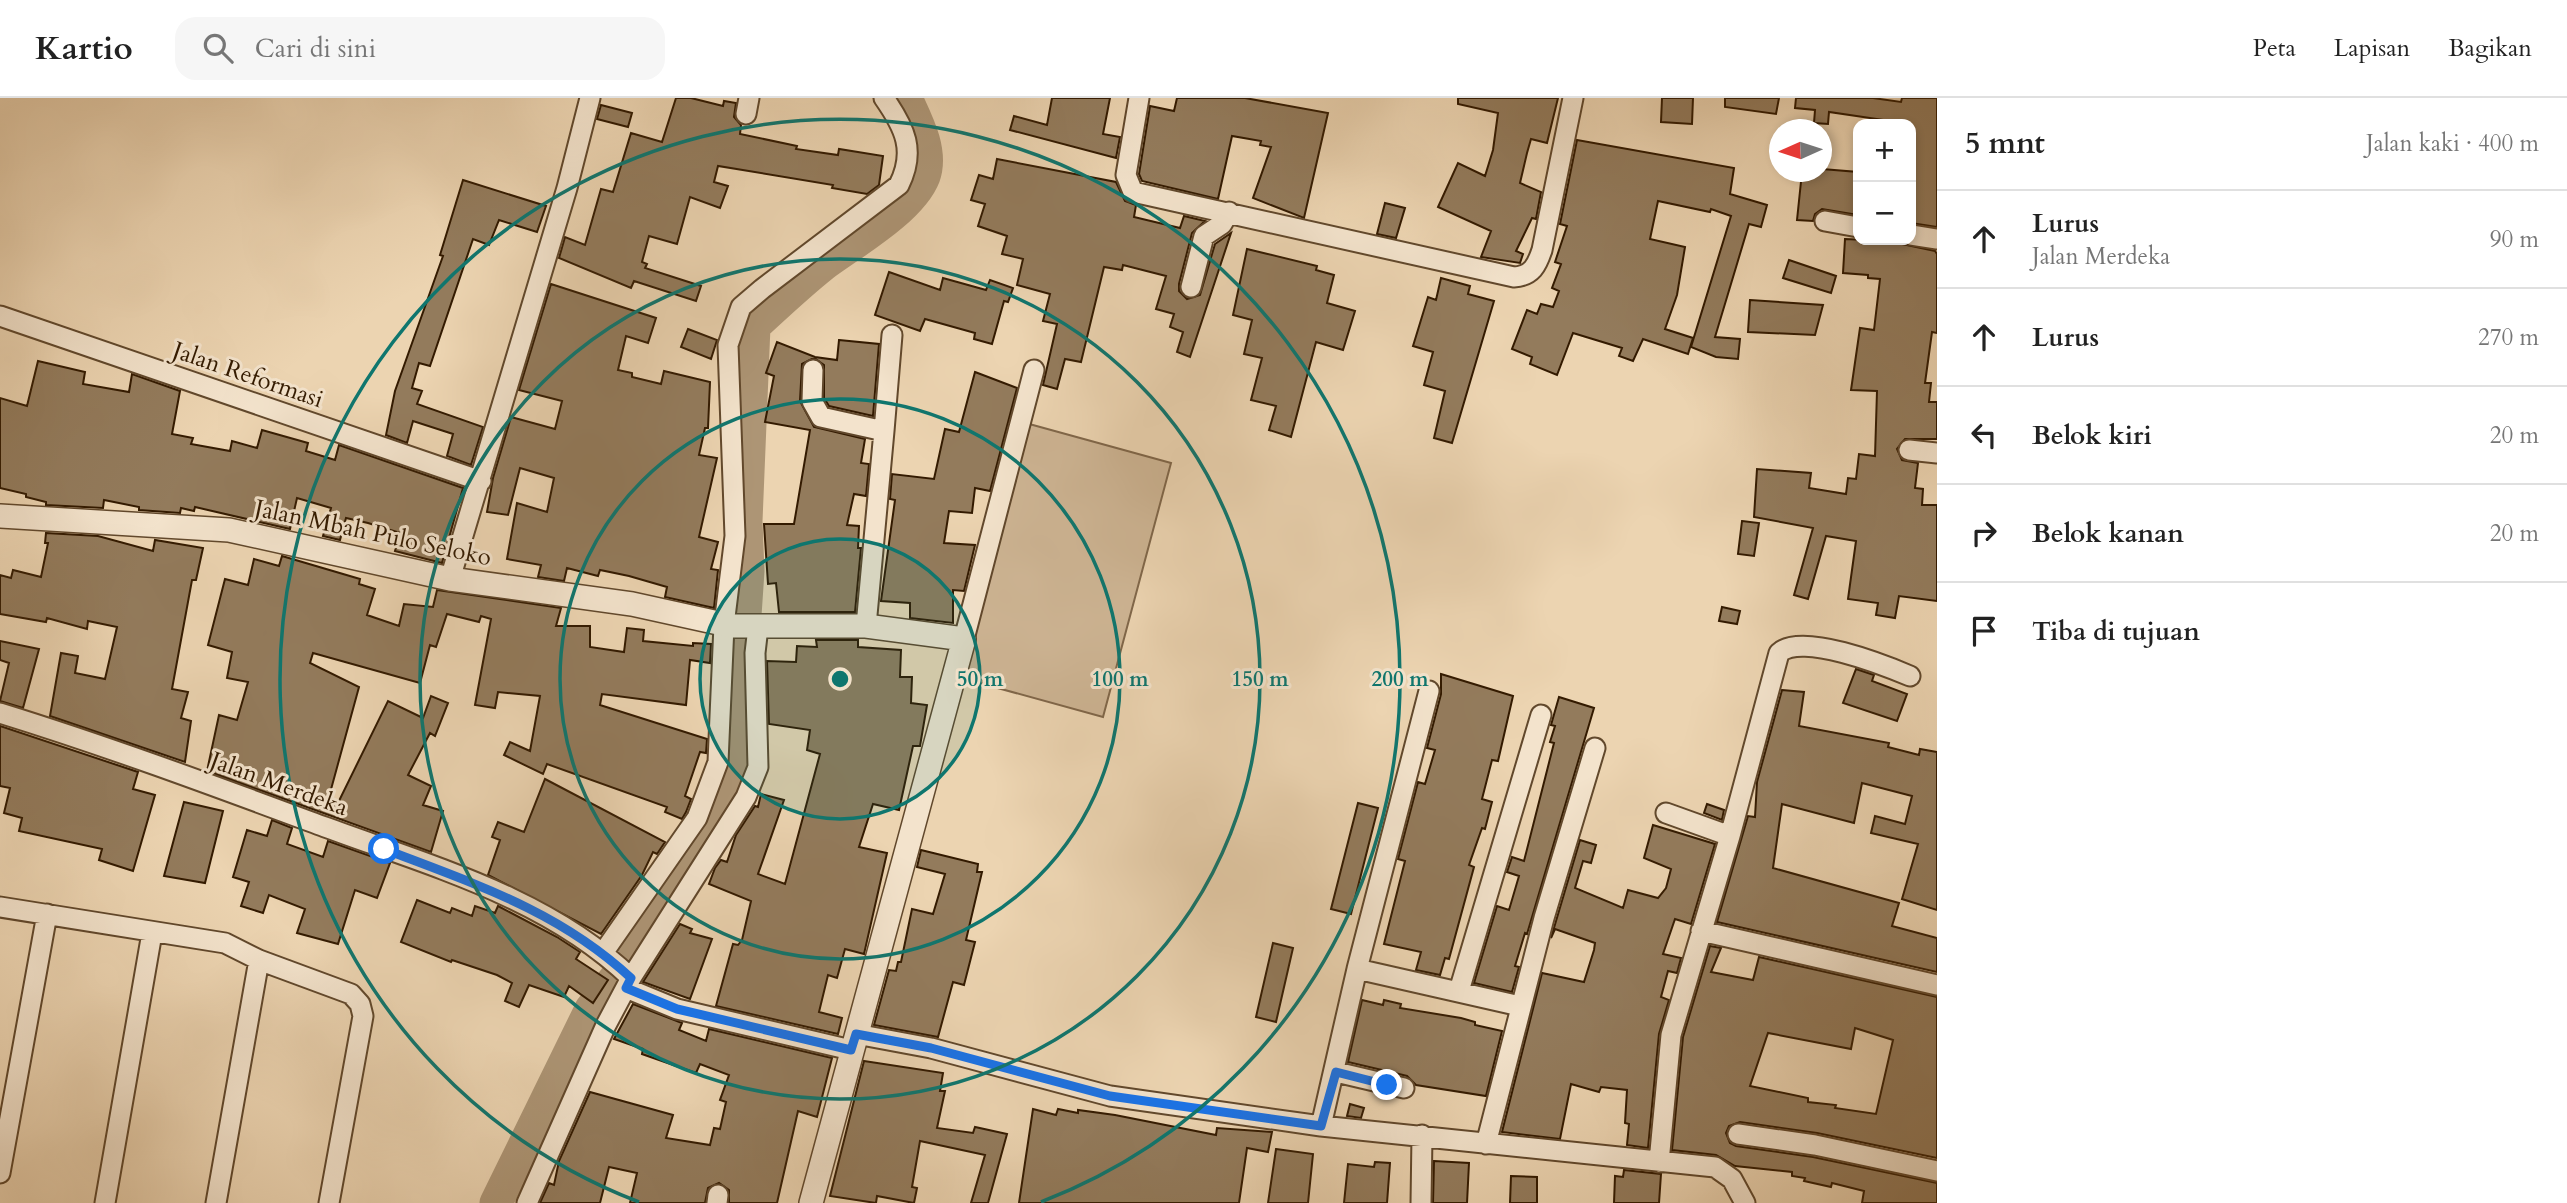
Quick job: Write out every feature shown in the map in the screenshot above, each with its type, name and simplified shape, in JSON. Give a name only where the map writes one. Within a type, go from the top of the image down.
[{"type":"street","points":[[450,579],[567,188],[590,98]]},
{"type":"street","points":[[606,955],[696,818],[718,762],[721,728],[741,626],[735,536],[733,426],[728,375],[728,345],[733,323],[741,307],[762,289],[899,185],[906,170],[908,144],[904,128],[884,98]]},
{"type":"street","points":[[1139,98],[1126,175],[1133,192],[1523,276],[1532,271],[1542,250],[1573,98]]},
{"type":"street","points":[[1191,287],[1204,236],[1222,224],[1229,212]]},
{"type":"street","points":[[1825,221],[1853,226]]},
{"type":"street","points":[[1916,236],[1937,239]]},
{"type":"street","name":"Jalan Reformasi","points":[[0,316],[481,481]]},
{"type":"street","points":[[866,626],[892,335]]},
{"type":"street","points":[[813,370],[812,401],[821,417],[884,431]]},
{"type":"street","points":[[811,1203],[1034,370]]},
{"type":"street","points":[[1909,450],[1937,453]]},
{"type":"street","name":"Jalan Mbah Pulo Seloko","points":[[0,516],[229,530],[450,579],[632,604],[741,626],[866,626],[964,639]]},
{"type":"street","points":[[527,1203],[628,980],[688,892],[755,779],[759,757],[755,653],[741,626]]},
{"type":"street","points":[[1659,1162],[1671,1035],[1730,836],[1774,664],[1785,648],[1802,645],[1852,655],[1909,676]]},
{"type":"street","points":[[1321,1126],[1336,1072],[1357,969],[1429,691]]},
{"type":"street","name":"Jalan Merdeka","points":[[0,713],[117,751],[532,907],[606,955],[628,980],[656,1003],[689,1013],[853,1042],[931,1048],[1110,1096],[1321,1126],[1720,1169],[1732,1179],[1745,1203]]},
{"type":"street","points":[[1459,991],[1541,715]]},
{"type":"street","points":[[1486,1144],[1520,1006],[1595,748]]},
{"type":"street","points":[[1666,813],[1730,836]]},
{"type":"street","points":[[0,907],[225,943],[259,960],[352,994],[360,1004],[363,1016],[329,1203]]},
{"type":"street","points":[[0,1173],[47,914]]},
{"type":"street","points":[[1701,931],[1937,985]]},
{"type":"street","points":[[105,1203],[152,933]]},
{"type":"street","points":[[216,1203],[259,960]]},
{"type":"street","points":[[1357,969],[1520,1006]]},
{"type":"street","points":[[1336,1072],[1404,1088]]},
{"type":"street","points":[[1738,1134],[1815,1145],[1937,1171]]},
{"type":"street","points":[[1421,1203],[1422,1135]]},
{"type":"shaded area","points":[[1022,422],[1171,463],[1103,717],[954,676]]},
{"type":"building","points":[[676,98],[691,98],[723,106],[724,101],[736,103],[734,117],[741,125],[740,134],[797,146],[796,149],[838,155],[839,149],[883,156],[879,185],[867,194],[832,188],[833,185],[718,166],[714,182],[728,186],[720,208],[690,197],[677,244],[649,236],[642,262],[647,264],[645,268],[701,286],[696,301],[634,281],[631,288],[559,258],[565,237],[585,245],[601,189],[613,192],[631,133],[662,142]]},
{"type":"building","points":[[1052,98],[1110,98],[1103,134],[1120,137],[1116,158],[1010,130],[1014,116],[1047,125]]},
{"type":"building","points":[[1177,98],[1245,98],[1328,113],[1304,218],[1253,198],[1271,147],[1260,145],[1261,141],[1232,136],[1218,199],[1142,181],[1139,174],[1150,106],[1174,111]]},
{"type":"building","points":[[1458,98],[1558,98],[1547,143],[1531,139],[1520,183],[1541,192],[1536,219],[1532,218],[1516,251],[1523,254],[1520,263],[1481,257],[1491,231],[1438,207],[1458,163],[1485,176],[1493,150],[1498,113],[1458,104]]},
{"type":"building","points":[[1662,98],[1693,98],[1692,124],[1661,122]]},
{"type":"building","points":[[1725,98],[1779,98],[1776,114],[1725,107]]},
{"type":"building","points":[[1796,98],[1873,98],[1901,102],[1902,98],[1937,98],[1937,227],[1916,224],[1916,119],[1877,119],[1829,112],[1828,119],[1814,119],[1815,110],[1795,108]]},
{"type":"building","points":[[601,105],[632,113],[628,127],[597,119]]},
{"type":"building","points":[[1577,140],[1734,168],[1730,194],[1767,205],[1761,227],[1749,224],[1715,337],[1740,339],[1738,359],[1716,357],[1691,347],[1731,216],[1711,209],[1710,212],[1658,201],[1650,239],[1685,247],[1677,295],[1665,329],[1693,338],[1688,354],[1643,339],[1633,361],[1619,356],[1622,348],[1573,333],[1557,375],[1530,364],[1532,357],[1512,349],[1527,310],[1537,314],[1541,304],[1553,307],[1559,291],[1552,288],[1561,264],[1555,262],[1567,226],[1560,224]]},
{"type":"building","points":[[997,159],[1116,182],[1125,201],[1136,205],[1134,217],[1180,228],[1184,216],[1205,221],[1192,233],[1179,284],[1179,291],[1187,299],[1200,295],[1215,244],[1231,233],[1190,357],[1177,352],[1183,332],[1170,327],[1174,314],[1156,309],[1166,276],[1123,265],[1122,270],[1104,267],[1081,362],[1065,359],[1057,389],[1043,385],[1057,324],[1043,321],[1050,294],[1017,285],[1023,259],[1002,254],[1007,236],[978,226],[985,204],[971,200],[979,175],[993,179]]},
{"type":"building","points":[[1832,170],[1853,172],[1853,214],[1822,209],[1815,214],[1813,221],[1797,220],[1801,182],[1832,182]]},
{"type":"building","points":[[463,180],[546,206],[537,232],[499,220],[489,245],[473,239],[430,366],[419,363],[412,388],[422,391],[417,404],[483,427],[471,465],[447,456],[453,434],[413,421],[407,443],[386,435],[395,391],[443,256],[440,255]]},
{"type":"building","points":[[1385,203],[1405,208],[1396,238],[1377,234]]},
{"type":"building","points":[[1845,239],[1853,239],[1853,245],[1907,245],[1935,251],[1937,254],[1937,333],[1932,332],[1925,383],[1931,383],[1929,402],[1937,402],[1937,439],[1905,439],[1897,449],[1902,460],[1918,463],[1915,488],[1923,489],[1922,505],[1937,505],[1937,601],[1899,596],[1895,618],[1876,615],[1878,603],[1848,599],[1856,541],[1826,536],[1808,599],[1794,595],[1813,528],[1754,517],[1757,469],[1811,473],[1809,488],[1846,494],[1848,478],[1856,479],[1859,454],[1875,456],[1877,391],[1851,390],[1860,328],[1874,330],[1880,279],[1843,273]]},
{"type":"building","points":[[1247,249],[1317,266],[1316,270],[1334,275],[1327,303],[1355,311],[1343,350],[1316,342],[1291,437],[1269,430],[1276,406],[1251,400],[1262,358],[1244,354],[1252,320],[1233,315]]},
{"type":"building","points":[[1789,260],[1836,276],[1831,293],[1783,278]]},
{"type":"building","points":[[889,272],[940,290],[943,278],[986,290],[990,280],[1013,288],[1008,302],[1004,301],[992,344],[974,339],[975,333],[925,319],[920,331],[875,315]]},
{"type":"building","points":[[1441,278],[1470,286],[1468,294],[1494,301],[1452,443],[1434,438],[1445,391],[1424,385],[1433,352],[1413,346],[1428,297],[1436,300]]},
{"type":"building","points":[[551,284],[656,318],[648,343],[626,336],[618,370],[632,373],[632,377],[661,384],[664,371],[710,382],[708,428],[705,428],[699,455],[717,458],[699,537],[718,542],[711,569],[718,570],[714,608],[665,597],[667,587],[629,576],[600,570],[598,576],[567,568],[564,581],[538,577],[541,565],[507,559],[517,503],[547,512],[554,478],[520,468],[508,515],[487,512],[493,478],[511,417],[555,429],[562,401],[519,390]]},
{"type":"building","points":[[1750,300],[1823,305],[1815,335],[1748,332]]},
{"type":"building","points":[[688,329],[717,340],[711,359],[681,347]]},
{"type":"building","points":[[839,340],[879,344],[873,416],[829,406],[824,398],[824,365],[814,358],[802,364],[800,401],[814,427],[865,439],[861,463],[869,464],[866,496],[854,494],[847,525],[859,526],[858,548],[861,548],[855,612],[779,612],[776,583],[768,584],[764,524],[794,524],[810,430],[765,422],[774,376],[766,373],[777,342],[815,357],[837,360]]},
{"type":"building","points":[[38,361],[85,372],[83,384],[129,392],[132,374],[180,391],[172,434],[193,438],[191,444],[230,451],[232,441],[257,448],[262,430],[308,443],[306,451],[335,460],[339,445],[463,488],[442,563],[395,551],[400,533],[346,518],[340,540],[323,536],[331,508],[297,498],[290,529],[195,507],[194,511],[181,508],[180,513],[139,510],[139,507],[104,500],[103,508],[46,505],[46,502],[26,497],[26,494],[0,488],[0,398],[27,406]]},
{"type":"building","points":[[975,372],[1017,388],[990,491],[975,488],[972,513],[949,511],[944,543],[975,545],[964,591],[953,590],[953,623],[910,618],[910,603],[881,601],[895,500],[890,499],[892,474],[934,479],[945,429],[959,432]]},
{"type":"building","points":[[1742,521],[1759,523],[1754,556],[1738,554]]},
{"type":"building","points":[[46,533],[98,536],[153,551],[155,540],[203,548],[196,580],[192,580],[172,689],[188,692],[181,718],[191,721],[185,762],[50,716],[61,653],[78,656],[75,673],[105,679],[117,627],[88,621],[87,629],[47,618],[46,622],[0,614],[0,575],[11,578],[13,570],[41,577],[48,543],[45,543]]},
{"type":"building","points":[[282,556],[360,579],[359,584],[375,589],[367,615],[399,626],[404,604],[433,607],[437,590],[561,608],[556,626],[590,626],[590,647],[624,652],[627,628],[644,630],[643,641],[693,646],[693,643],[711,644],[710,663],[690,660],[686,705],[602,694],[600,705],[707,739],[706,753],[700,752],[685,796],[691,799],[682,819],[665,812],[667,807],[547,764],[543,774],[504,755],[510,742],[530,751],[540,696],[498,692],[495,708],[475,705],[491,619],[481,616],[479,622],[447,614],[436,647],[430,645],[420,683],[313,653],[310,663],[359,687],[327,804],[336,807],[388,701],[423,718],[431,696],[448,703],[435,736],[430,733],[408,775],[431,786],[423,805],[443,811],[431,852],[207,771],[219,715],[237,720],[248,682],[227,678],[232,652],[208,645],[225,579],[248,585],[254,559],[279,566]]},
{"type":"building","points":[[1722,607],[1740,611],[1737,624],[1719,621]]},
{"type":"building","points":[[816,640],[858,640],[858,647],[901,650],[900,677],[912,677],[911,703],[927,705],[920,746],[913,746],[899,810],[873,804],[859,847],[887,853],[864,954],[845,949],[837,978],[828,975],[819,1012],[842,1018],[838,1034],[716,1006],[733,944],[738,945],[742,940],[751,901],[709,884],[721,860],[727,862],[736,835],[755,806],[758,807],[761,794],[784,800],[758,874],[785,884],[820,754],[807,750],[810,730],[769,724],[767,661],[796,662],[797,646],[817,647]]},
{"type":"building","points":[[0,641],[39,649],[23,708],[0,701],[9,663],[0,660]]},
{"type":"building","points":[[1856,669],[1874,675],[1872,681],[1907,694],[1897,721],[1843,703]]},
{"type":"building","points":[[1441,674],[1513,696],[1498,761],[1492,760],[1482,799],[1492,802],[1485,829],[1482,828],[1469,865],[1474,867],[1449,959],[1445,958],[1440,975],[1416,970],[1421,952],[1384,944],[1405,861],[1398,859],[1418,782],[1425,784],[1435,750],[1427,748],[1441,694]]},
{"type":"building","points":[[1782,690],[1804,692],[1799,726],[1889,743],[1888,747],[1919,755],[1920,749],[1937,752],[1937,910],[1902,899],[1918,844],[1871,833],[1875,816],[1905,824],[1912,796],[1862,783],[1854,823],[1782,804],[1773,868],[1899,903],[1892,926],[1937,938],[1937,972],[1717,922],[1748,816],[1755,817],[1757,782]]},
{"type":"building","points":[[1559,697],[1594,708],[1527,934],[1525,933],[1515,966],[1519,967],[1512,992],[1474,983],[1497,906],[1509,910],[1519,876],[1507,872],[1512,857],[1524,861],[1554,743],[1550,742],[1555,726],[1551,725]]},
{"type":"building","points":[[0,726],[138,772],[133,789],[155,795],[133,871],[99,860],[102,849],[19,831],[22,818],[4,813],[10,788],[0,786]]},
{"type":"building","points":[[545,779],[665,842],[657,854],[653,852],[642,875],[601,934],[488,875],[500,840],[492,837],[498,822],[524,832]]},
{"type":"building","points":[[184,802],[223,811],[205,883],[164,876]]},
{"type":"building","points":[[1358,803],[1378,808],[1351,914],[1331,909]]},
{"type":"building","points":[[1707,804],[1724,810],[1722,820],[1704,813]]},
{"type":"building","points":[[272,820],[292,828],[287,844],[323,857],[328,841],[390,863],[377,898],[355,890],[338,944],[297,933],[305,909],[269,895],[263,913],[241,906],[249,882],[233,877],[247,830],[267,836]]},
{"type":"building","points":[[1653,825],[1715,844],[1691,924],[1675,919],[1663,954],[1681,958],[1677,973],[1668,971],[1661,997],[1669,1000],[1659,1034],[1648,1148],[1627,1145],[1627,1090],[1601,1087],[1599,1092],[1571,1084],[1560,1139],[1502,1132],[1542,973],[1584,982],[1594,950],[1595,943],[1555,929],[1551,938],[1580,840],[1596,845],[1591,863],[1583,861],[1575,888],[1623,908],[1628,890],[1658,898],[1666,888],[1671,869],[1644,858]]},
{"type":"building","points":[[921,850],[978,864],[977,872],[982,872],[966,940],[975,942],[964,985],[953,982],[938,1037],[874,1025],[889,970],[896,971],[898,962],[901,962],[912,909],[933,914],[945,874],[917,867]]},
{"type":"building","points":[[417,900],[450,913],[452,908],[472,916],[475,906],[495,913],[498,906],[580,952],[576,959],[608,980],[593,1003],[569,986],[564,997],[529,985],[519,1007],[505,1001],[512,983],[497,975],[452,960],[451,962],[401,942]]},
{"type":"building","points":[[680,924],[692,929],[690,933],[712,939],[690,999],[643,982]]},
{"type":"building","points":[[1273,943],[1293,948],[1276,1022],[1256,1017]]},
{"type":"building","points":[[1710,946],[1721,948],[1711,972],[1753,980],[1759,957],[1937,997],[1937,1158],[1817,1133],[1740,1122],[1729,1126],[1726,1133],[1730,1143],[1736,1146],[1813,1157],[1937,1183],[1937,1203],[1862,1203],[1864,1191],[1832,1183],[1831,1187],[1804,1181],[1805,1178],[1792,1176],[1792,1172],[1735,1166],[1716,1155],[1672,1150],[1683,1037]],"holes":[[[1855,1028],[1893,1040],[1876,1114],[1835,1108],[1836,1105],[1808,1102],[1808,1098],[1750,1086],[1768,1033],[1851,1049]]]},
{"type":"building","points":[[1362,1000],[1383,1005],[1384,1000],[1401,1004],[1400,1008],[1461,1018],[1475,1022],[1475,1025],[1502,1031],[1486,1096],[1416,1085],[1407,1076],[1348,1062]]},
{"type":"building","points":[[633,1004],[682,1023],[679,1030],[706,1041],[709,1029],[832,1058],[817,1117],[798,1111],[777,1203],[729,1203],[729,1190],[719,1183],[708,1188],[705,1203],[630,1203],[637,1173],[609,1167],[600,1203],[540,1203],[549,1183],[554,1185],[559,1161],[590,1092],[673,1115],[666,1138],[710,1145],[714,1128],[720,1129],[726,1102],[720,1100],[729,1075],[700,1064],[696,1073],[642,1054],[643,1049],[614,1039]]},
{"type":"building","points":[[864,1061],[943,1073],[940,1091],[945,1091],[937,1128],[973,1133],[975,1127],[1007,1134],[988,1203],[971,1203],[985,1155],[920,1141],[912,1187],[917,1188],[914,1203],[877,1196],[876,1203],[830,1196]]},
{"type":"building","points":[[1350,1104],[1364,1108],[1361,1118],[1347,1116]]},
{"type":"building","points":[[1033,1109],[1056,1115],[1058,1109],[1115,1115],[1216,1135],[1217,1128],[1272,1132],[1268,1152],[1247,1148],[1239,1203],[1019,1203]]},
{"type":"building","points":[[1276,1149],[1313,1154],[1308,1203],[1268,1203]]},
{"type":"building","points":[[1434,1161],[1469,1163],[1467,1203],[1433,1203]]},
{"type":"building","points":[[1375,1162],[1390,1163],[1387,1203],[1344,1203],[1348,1164],[1374,1167]]},
{"type":"building","points":[[1624,1170],[1661,1174],[1659,1203],[1614,1203],[1615,1176],[1623,1177]]},
{"type":"building","points":[[1511,1176],[1537,1177],[1537,1203],[1510,1203]]},
{"type":"waterway","points":[[496,1203],[591,1009],[629,961],[662,904],[711,832],[734,777],[748,571],[746,521],[754,326],[823,265],[894,214],[917,189],[926,166],[925,146],[906,98]]},
{"type":"route","points":[[384,849],[532,907],[561,923],[609,957],[631,978],[626,988],[656,1003],[701,1016],[851,1050],[856,1034],[931,1048],[1110,1096],[1321,1126],[1336,1072],[1387,1085]]}]
